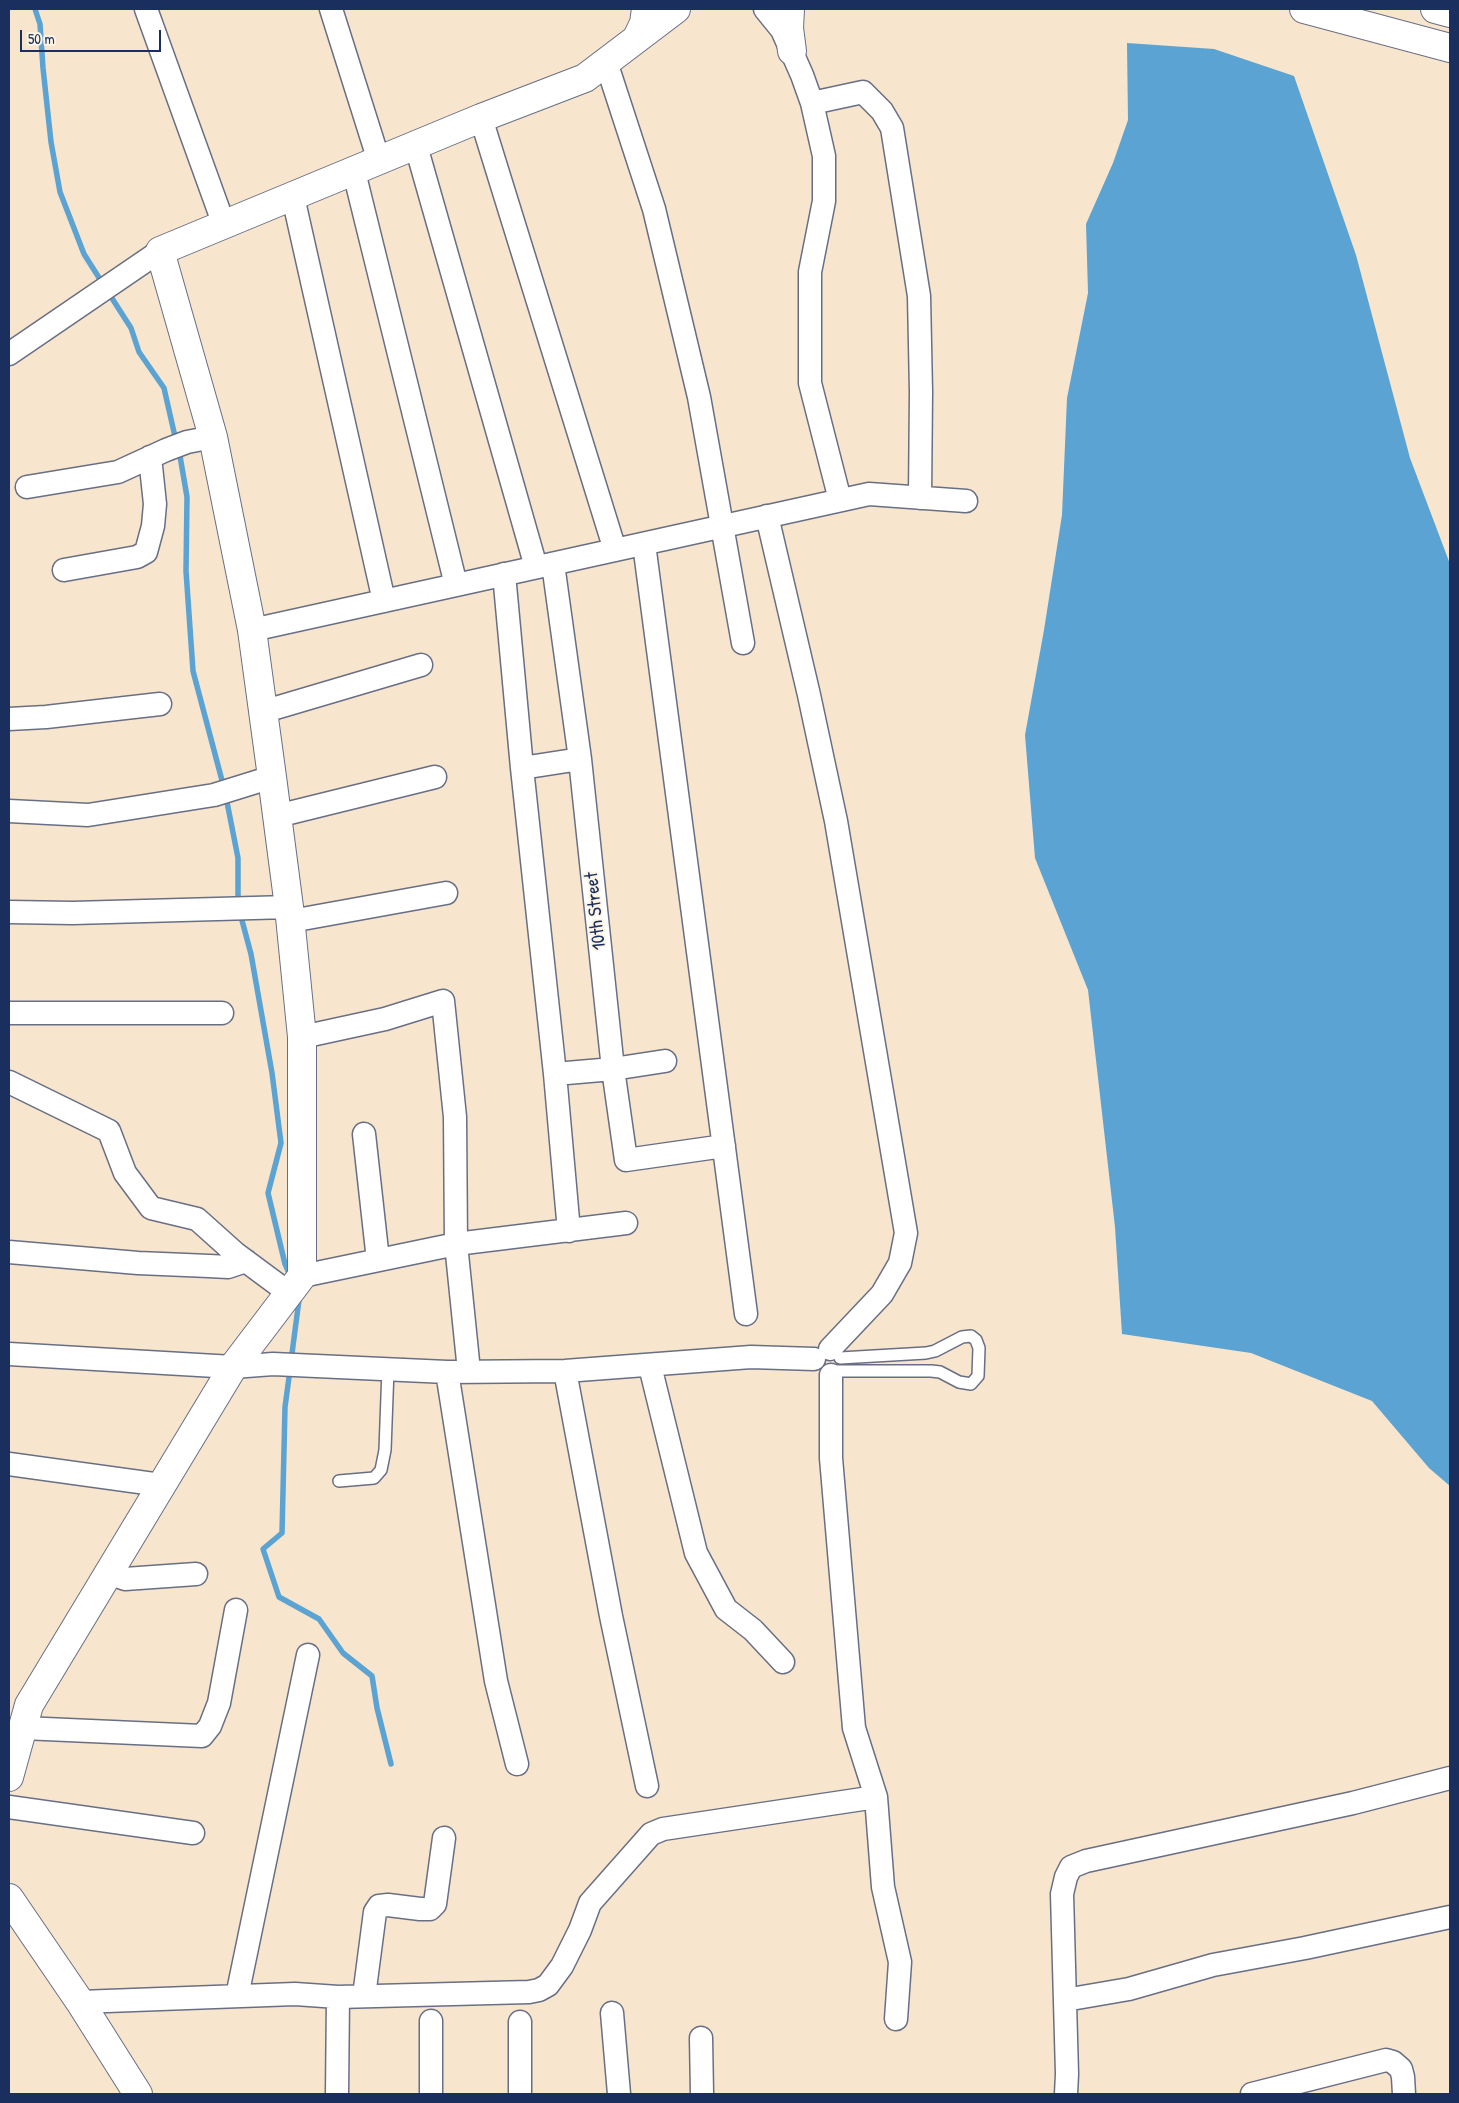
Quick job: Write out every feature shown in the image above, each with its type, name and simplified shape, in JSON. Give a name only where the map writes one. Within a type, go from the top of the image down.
[{"type":"main road","points":[[637,38],[644,23],[646,9]]},
{"type":"main road","points":[[9,1777],[29,1705],[233,1367],[295,1285],[302,1037],[290,914],[252,630],[179,447],[160,251],[379,162],[481,118],[585,78],[676,9]]},
{"type":"main road","points":[[790,9],[789,28],[792,51]]},
{"type":"main road","points":[[1304,9],[1450,48]]},
{"type":"main road","points":[[1435,9],[1450,13]]},
{"type":"main road","points":[[9,1898],[80,2002],[138,2094]]},
{"type":"street","points":[[146,9],[224,225]]},
{"type":"street","points":[[331,9],[379,162]]},
{"type":"street","points":[[764,9],[782,30],[792,51],[812,104],[824,156],[824,201],[810,272],[810,383],[840,500]]},
{"type":"street","points":[[606,62],[654,209],[699,396],[743,643]]},
{"type":"street","points":[[812,104],[862,92],[882,111],[892,128],[919,296],[921,392],[920,498]]},
{"type":"street","points":[[481,118],[615,550]]},
{"type":"street","name":"10th Street","points":[[416,146],[545,565],[580,759],[613,1069],[626,1160],[724,1146]]},
{"type":"street","points":[[354,172],[456,585]]},
{"type":"street","points":[[293,197],[384,601]]},
{"type":"street","points":[[9,354],[160,251]]},
{"type":"street","points":[[27,487],[118,472],[179,447]]},
{"type":"street","points":[[64,570],[138,557],[146,552],[154,526],[155,504],[179,447]]},
{"type":"street","points":[[252,630],[869,494],[966,501]]},
{"type":"street","points":[[767,516],[836,821],[906,1233],[900,1263],[882,1294],[830,1363],[832,1468],[854,1728],[876,1797],[883,1888],[900,1962],[896,2019]]},
{"type":"street","points":[[644,544],[746,1314]]},
{"type":"street","points":[[504,574],[570,1231]]},
{"type":"street","points":[[262,712],[421,665]]},
{"type":"street","points":[[9,719],[46,717],[160,704]]},
{"type":"street","points":[[522,768],[580,759]]},
{"type":"street","points":[[9,811],[88,815],[225,792],[272,777]]},
{"type":"street","points":[[277,816],[435,777]]},
{"type":"street","points":[[9,912],[74,913],[251,908],[290,914],[446,894]]},
{"type":"street","points":[[302,1037],[384,1019],[444,1000],[456,1118],[456,1244],[469,1371]]},
{"type":"street","points":[[9,1013],[222,1013]]},
{"type":"street","points":[[555,1074],[613,1069],[665,1061]]},
{"type":"street","points":[[9,1082],[109,1130],[125,1173],[151,1208],[197,1219],[246,1262],[295,1285],[378,1260],[456,1244],[626,1223]]},
{"type":"street","points":[[364,1134],[378,1260]]},
{"type":"street","points":[[9,1252],[138,1263],[228,1267],[246,1262]]},
{"type":"street","points":[[9,1354],[233,1367],[273,1364],[447,1372],[565,1370],[751,1358],[830,1363]]},
{"type":"street","points":[[650,1366],[696,1553],[726,1609],[753,1630],[783,1662]]},
{"type":"street","points":[[565,1370],[646,1786]]},
{"type":"street","points":[[447,1372],[496,1681],[517,1764]]},
{"type":"street","points":[[9,1464],[162,1485]]},
{"type":"street","points":[[108,1573],[125,1579],[196,1574]]},
{"type":"street","points":[[22,1728],[202,1736],[210,1726],[219,1703],[236,1610]]},
{"type":"street","points":[[237,1996],[308,1655]]},
{"type":"street","points":[[1066,2094],[1062,1894],[1066,1877],[1071,1867],[1086,1861],[1352,1803],[1450,1778]]},
{"type":"street","points":[[80,2002],[296,1994],[338,1997],[529,1992],[539,1990],[548,1985],[562,1966],[580,1930],[590,1903],[651,1834],[663,1829],[876,1797]]},
{"type":"street","points":[[9,1807],[194,1834]]},
{"type":"street","points":[[364,1996],[375,1912],[379,1906],[388,1905],[420,1909],[430,1908],[435,1904],[444,1838]]},
{"type":"street","points":[[1065,2000],[1129,1989],[1213,1965],[1305,1948],[1450,1917]]},
{"type":"street","points":[[337,2094],[338,1997]]},
{"type":"street","points":[[612,2013],[619,2094]]},
{"type":"street","points":[[431,2021],[431,2094]]},
{"type":"street","points":[[520,2022],[520,2094]]},
{"type":"street","points":[[701,2038],[702,2094]]},
{"type":"street","points":[[1252,2094],[1386,2060],[1393,2062],[1401,2069],[1404,2077],[1404,2094]]},
{"type":"lane","points":[[971,1336],[976,1340],[979,1348],[978,1376],[971,1384],[959,1382],[940,1372],[830,1363],[926,1353],[935,1351],[962,1337],[971,1336]]},
{"type":"lane","points":[[339,1481],[374,1478],[381,1470],[386,1450],[388,1369]]},
{"type":"water","points":[[1127,43],[1214,49],[1294,76],[1356,255],[1410,458],[1450,564],[1450,1486],[1429,1468],[1372,1401],[1251,1353],[1122,1334],[1115,1227],[1088,990],[1035,858],[1025,735],[1062,515],[1067,398],[1088,293],[1086,224],[1113,163],[1128,120]]},
{"type":"waterway","points":[[35,9],[40,24],[51,142],[60,192],[84,254],[103,284]]},
{"type":"waterway","points":[[108,292],[131,328],[139,352],[164,388],[176,441]]},
{"type":"waterway","points":[[179,450],[187,497],[186,571],[193,671],[224,788]]},
{"type":"waterway","points":[[226,797],[238,858],[238,904]]},
{"type":"waterway","points":[[240,913],[251,954],[272,1073],[281,1143],[268,1193],[285,1264],[291,1278]]},
{"type":"waterway","points":[[291,1361],[298,1296]]},
{"type":"waterway","points":[[290,1370],[285,1407],[282,1533],[263,1549],[279,1597],[319,1619],[343,1653],[372,1676],[377,1708],[391,1764]]}]
